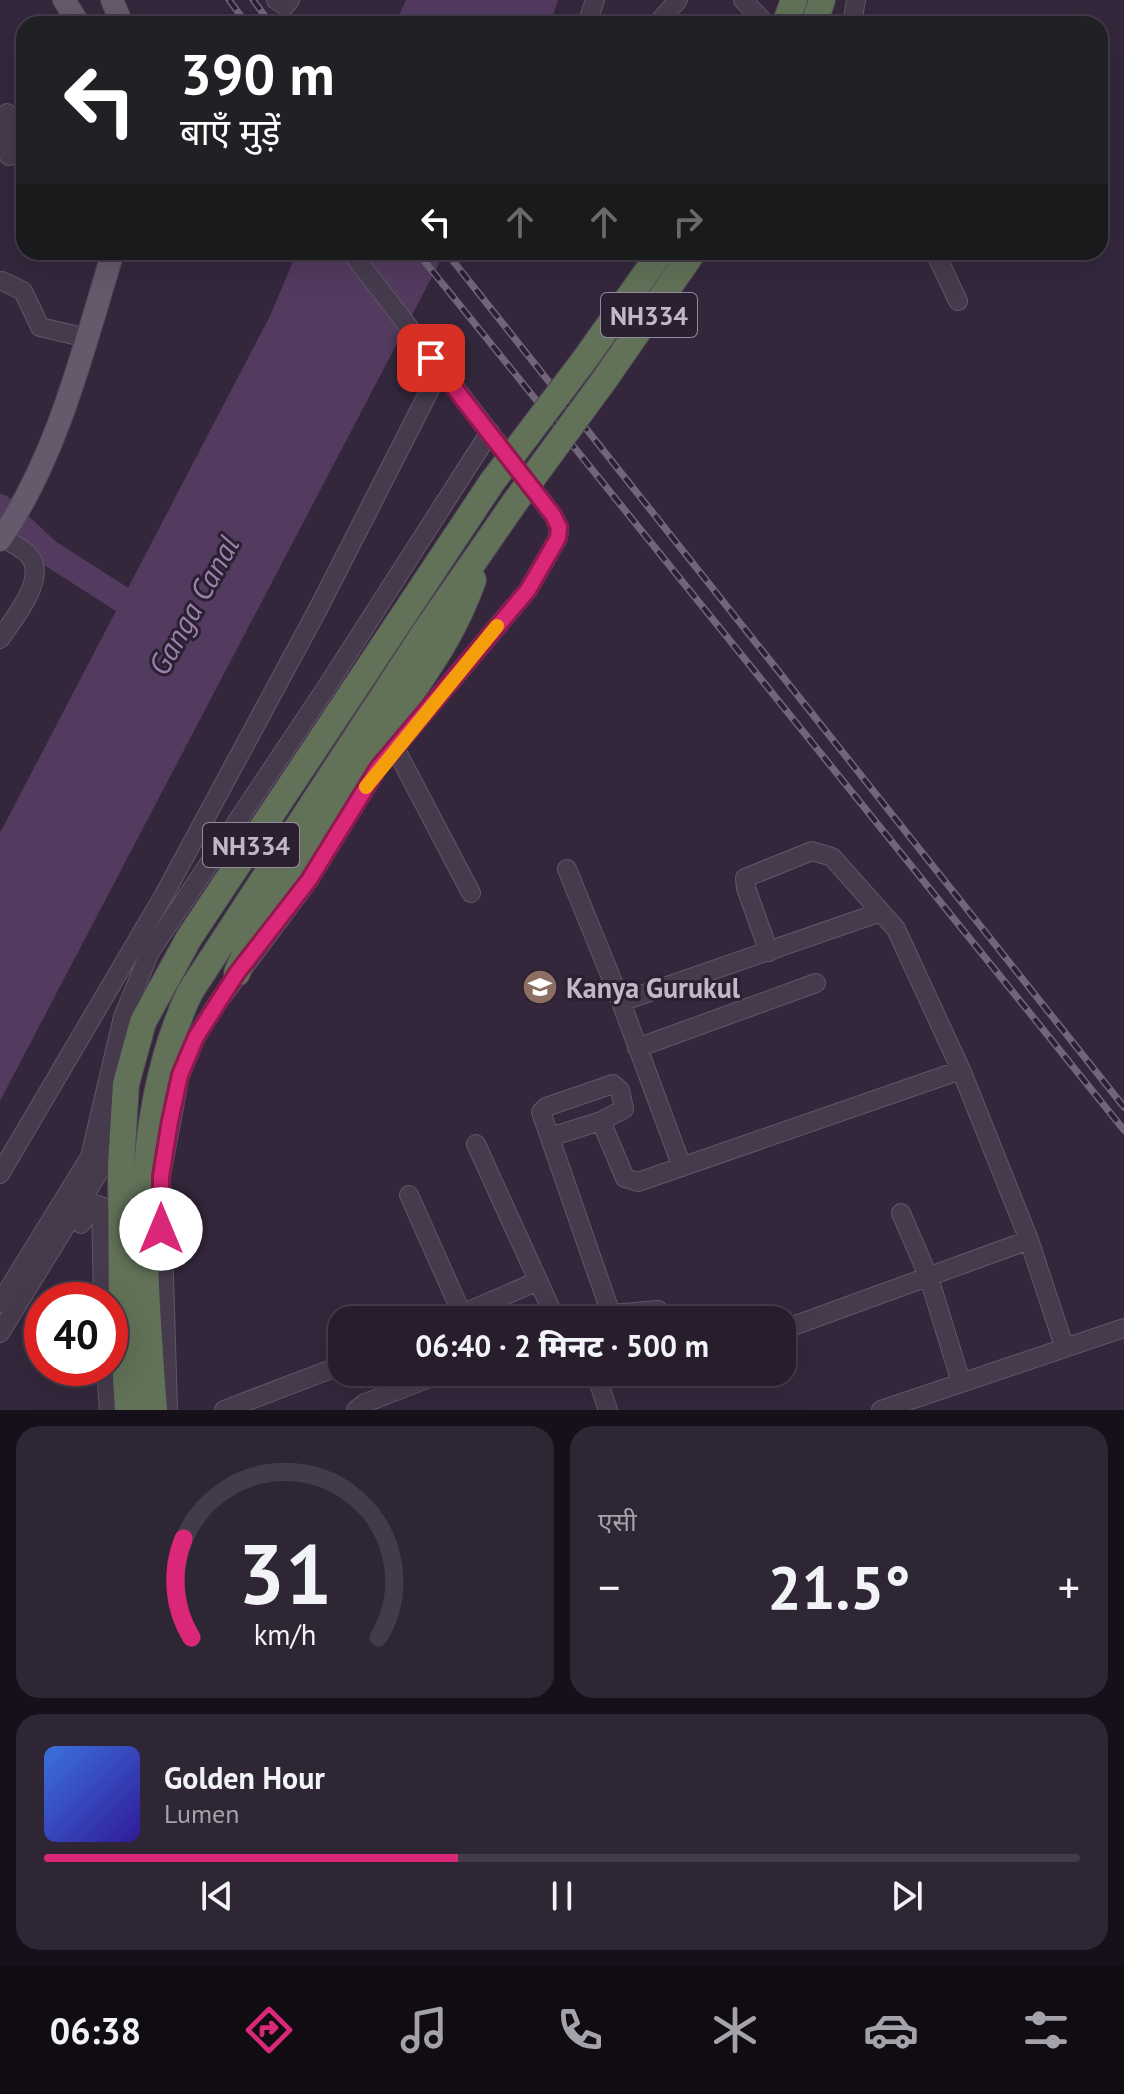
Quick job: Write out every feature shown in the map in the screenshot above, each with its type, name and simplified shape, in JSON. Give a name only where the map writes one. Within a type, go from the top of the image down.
[{"type":"highway","points":[[796,15],[822,0]]},
{"type":"highway","name":"NH334","points":[[128,1410],[121,1203],[126,1084],[143,1022],[189,938],[399,617],[492,482],[655,260]]},
{"type":"highway","name":"NH334","points":[[154,1410],[144,1267],[146,1190],[156,1088],[171,1032],[190,992],[423,635],[687,260]]},
{"type":"highway","points":[[237,973],[256,927],[323,819],[441,653],[462,610],[485,547]]},
{"type":"main road","points":[[5,532],[66,405],[111,260]]},
{"type":"street","points":[[276,0],[282,6],[290,0]]},
{"type":"street","points":[[664,16],[678,0]]},
{"type":"street","points":[[7,113],[11,156]]},
{"type":"street","points":[[168,1410],[161,1176],[185,1062],[196,1037],[237,973],[309,880],[378,768],[528,590],[558,538],[559,527],[553,515],[357,260]]},
{"type":"street","points":[[939,260],[958,301]]},
{"type":"street","points":[[2,281],[23,291],[40,327],[87,338]]},
{"type":"street","points":[[0,1174],[164,895],[318,609],[436,364]]},
{"type":"street","points":[[0,1303],[90,1157],[123,1017],[150,952],[326,688],[490,432]]},
{"type":"street","points":[[0,639],[31,588],[35,571],[26,552],[5,532]]},
{"type":"street","points":[[395,748],[471,893]]},
{"type":"street","points":[[769,952],[745,882],[749,874],[812,851],[825,853],[896,929],[961,1070],[1029,1240],[1064,1346]]},
{"type":"street","points":[[567,869],[621,1002],[682,1167]]},
{"type":"street","points":[[621,1002],[881,912]]},
{"type":"street","points":[[637,1048],[816,983]]},
{"type":"street","points":[[601,1121],[625,1178],[632,1182],[961,1070]]},
{"type":"street","points":[[0,1334],[100,1170],[126,1084]]},
{"type":"street","points":[[550,1137],[601,1121],[624,1109],[615,1085],[544,1108],[541,1115],[608,1306]]},
{"type":"street","points":[[476,1144],[550,1306]]},
{"type":"street","points":[[409,1195],[451,1306]]},
{"type":"street","points":[[44,1282],[95,1204],[101,1206],[103,1212],[103,1282]]},
{"type":"street","points":[[901,1213],[929,1278],[961,1382]]},
{"type":"street","points":[[796,1325],[1029,1240]]},
{"type":"street","points":[[480,1306],[538,1281]]},
{"type":"street","points":[[0,1334],[24,1313]]},
{"type":"street","points":[[881,1410],[1124,1328]]},
{"type":"street","points":[[224,1410],[328,1370]]},
{"type":"street","points":[[107,1386],[109,1410]]},
{"type":"street","points":[[356,1410],[365,1403],[409,1386]]},
{"type":"street","points":[[600,1386],[608,1410]]},
{"type":"water","points":[[406,0],[558,0],[553,16],[399,16]]},
{"type":"water","name":"Ganga Canal","points":[[294,260],[441,260],[0,1101],[0,833],[270,316]]},
{"type":"waterway","name":"Ganga Canal","points":[[0,507],[48,552],[151,618]]},
{"type":"railway","points":[[229,0],[241,16]]},
{"type":"railway","points":[[253,0],[265,16]]},
{"type":"railway","points":[[423,260],[1124,1130]]},
{"type":"railway","points":[[452,260],[1124,1107]]},
{"type":"slow traffic","points":[[366,787],[378,768],[497,626]]},
{"type":"place","name":"Kanya Gurukul","points":[[540,987]]},
{"type":"route","points":[[161,1229],[161,1176],[170,1121],[180,1075],[196,1037],[237,973],[269,936],[309,880],[378,768],[528,590],[558,538],[559,527],[553,515],[431,358]]}]
